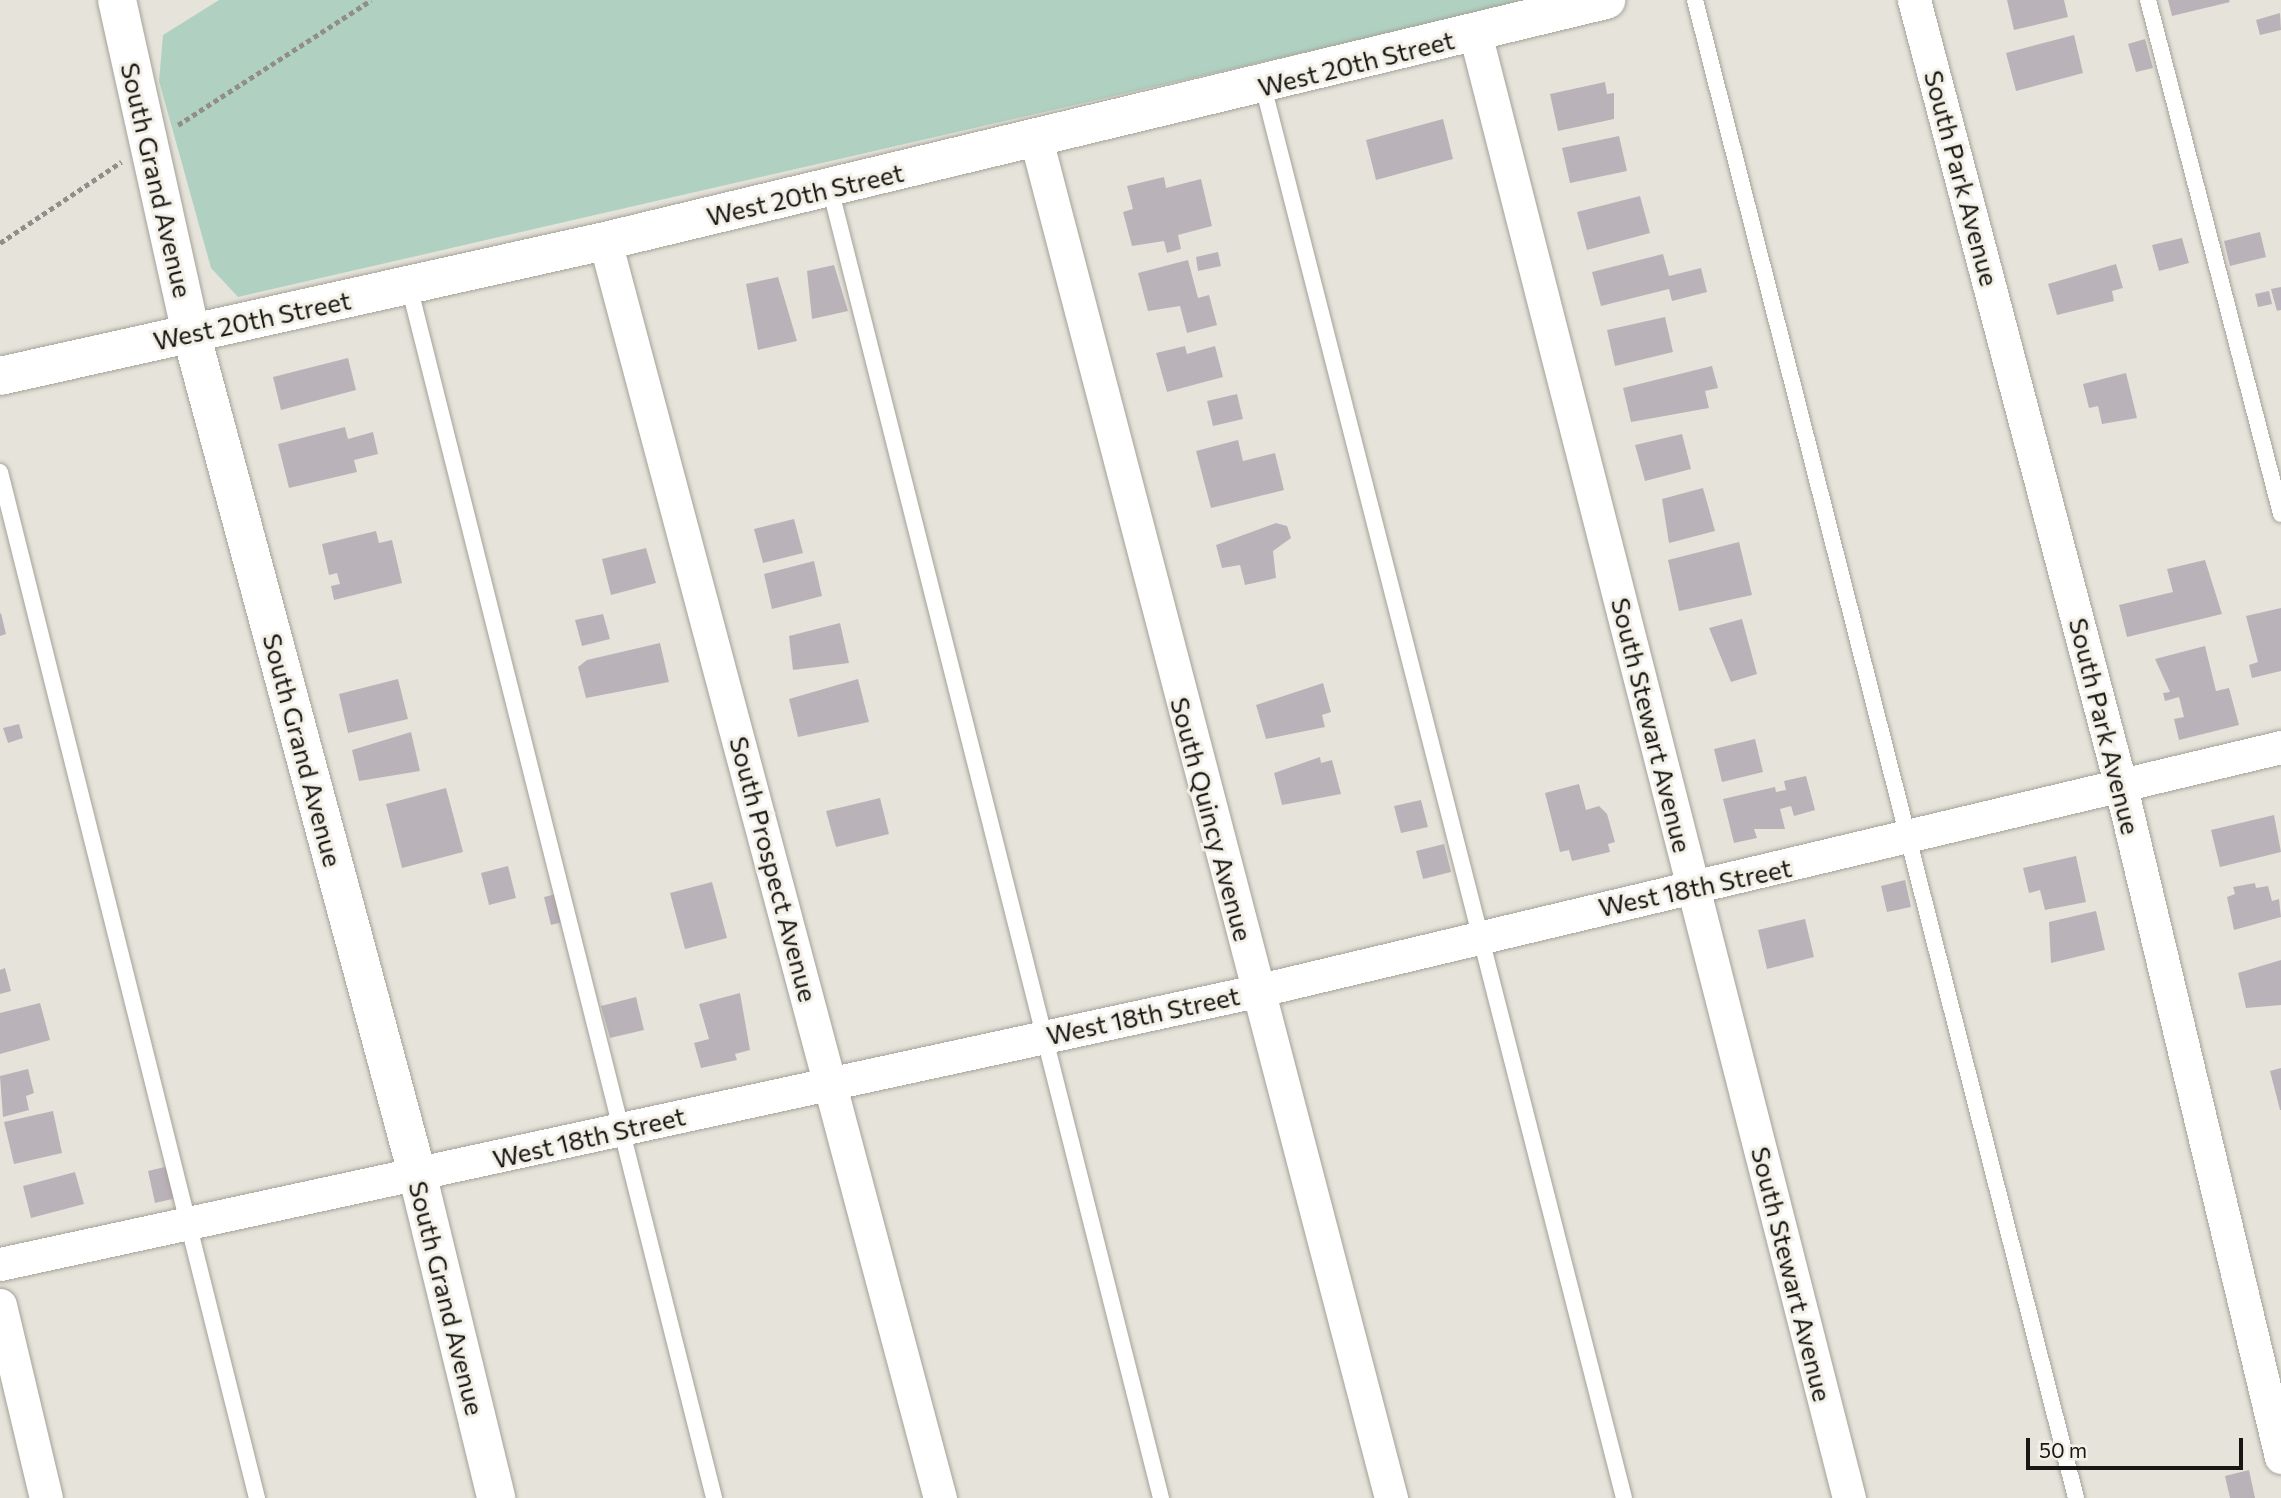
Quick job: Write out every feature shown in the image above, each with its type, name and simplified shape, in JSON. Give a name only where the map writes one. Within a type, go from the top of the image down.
[{"type":"street","name":"West 20th Street","points":[[0,376],[605,241],[1263,86],[1606,0]]},
{"type":"street","name":"South Park Avenue","points":[[1914,0],[2120,783],[2281,1457]]},
{"type":"street","name":"South Grand Avenue","points":[[122,2],[149,144],[191,333],[418,1177],[496,1498]]},
{"type":"street","name":"South Stewart Avenue","points":[[1475,33],[1849,1498]]},
{"type":"street","name":"South Quincy Avenue","points":[[1036,139],[1256,990],[1391,1498]]},
{"type":"street","name":"South Prospect Avenue","points":[[605,241],[940,1498]]},
{"type":"street","name":"West 18th Street","points":[[0,1264],[418,1177],[829,1082],[1256,990],[1478,933],[1910,839],[2120,783],[2281,747]]},
{"type":"street","points":[[0,1305],[46,1498]]},
{"type":"lane","points":[[1695,0],[2076,1498]]},
{"type":"lane","points":[[2148,0],[2281,514]]},
{"type":"lane","points":[[1263,86],[1624,1498]]},
{"type":"lane","points":[[830,188],[1161,1498]]},
{"type":"lane","points":[[409,286],[714,1498]]},
{"type":"lane","points":[[0,472],[191,1224],[257,1498]]},
{"type":"path","points":[[0,243],[371,0]]},
{"type":"green space","points":[[219,0],[1533,0],[238,297],[211,268],[159,81],[163,35]]},
{"type":"building","points":[[2007,0],[2064,0],[2068,17],[2014,30]]},
{"type":"building","points":[[2168,0],[2229,0],[2230,2],[2172,16]]},
{"type":"building","points":[[2280,13],[2281,30],[2260,35],[2256,20]]},
{"type":"building","points":[[2074,35],[2083,73],[2016,91],[2006,53]]},
{"type":"building","points":[[2145,39],[2153,68],[2136,72],[2128,44]]},
{"type":"building","points":[[1605,82],[1607,94],[1614,93],[1614,119],[1558,131],[1550,94]]},
{"type":"building","points":[[1443,119],[1453,159],[1376,180],[1366,140]]},
{"type":"building","points":[[1619,136],[1627,171],[1570,183],[1562,148]]},
{"type":"building","points":[[1164,177],[1166,188],[1201,179],[1212,226],[1178,235],[1181,249],[1167,253],[1164,241],[1132,246],[1123,212],[1133,209],[1127,186]]},
{"type":"building","points":[[1640,196],[1650,233],[1587,250],[1577,212]]},
{"type":"building","points":[[2260,232],[2266,257],[2230,266],[2224,241]]},
{"type":"building","points":[[2182,238],[2189,263],[2159,271],[2152,245]]},
{"type":"building","points":[[1218,252],[1221,266],[1198,271],[1196,257]]},
{"type":"building","points":[[1663,254],[1669,276],[1701,268],[1707,292],[1672,301],[1669,289],[1601,306],[1592,272]]},
{"type":"building","points":[[1188,260],[1198,298],[1209,295],[1217,325],[1187,333],[1180,306],[1148,311],[1138,273]]},
{"type":"building","points":[[2116,264],[2123,288],[2112,291],[2114,301],[2057,315],[2048,284]]},
{"type":"building","points":[[834,265],[848,311],[812,319],[807,271]]},
{"type":"building","points":[[778,277],[797,341],[758,350],[746,284]]},
{"type":"building","points":[[2281,287],[2281,310],[2277,311],[2271,289]]},
{"type":"building","points":[[2269,291],[2272,304],[2258,307],[2255,294]]},
{"type":"building","points":[[1665,317],[1673,352],[1615,366],[1607,330]]},
{"type":"building","points":[[1185,346],[1187,354],[1215,346],[1223,377],[1167,392],[1156,353]]},
{"type":"building","points":[[348,358],[356,390],[281,410],[273,377]]},
{"type":"building","points":[[1712,366],[1718,388],[1705,391],[1709,408],[1631,422],[1623,388]]},
{"type":"building","points":[[2126,373],[2137,418],[2102,424],[2098,406],[2089,408],[2083,384]]},
{"type":"building","points":[[1237,394],[1243,419],[1213,426],[1207,401]]},
{"type":"building","points":[[345,427],[348,439],[373,432],[378,454],[354,460],[357,472],[289,488],[278,444]]},
{"type":"building","points":[[1682,434],[1691,469],[1645,481],[1635,445]]},
{"type":"building","points":[[1238,440],[1243,461],[1275,453],[1284,490],[1211,508],[1196,451]]},
{"type":"building","points":[[1703,488],[1715,531],[1669,543],[1662,499]]},
{"type":"building","points":[[794,519],[803,553],[763,563],[754,529]]},
{"type":"building","points":[[1276,523],[1287,526],[1291,538],[1273,551],[1276,578],[1245,585],[1240,565],[1222,568],[1216,545]]},
{"type":"building","points":[[376,531],[379,543],[392,540],[402,583],[334,600],[331,586],[340,584],[337,573],[329,575],[322,544]]},
{"type":"building","points":[[1739,542],[1752,595],[1679,611],[1668,560]]},
{"type":"building","points":[[646,548],[656,583],[611,595],[602,559]]},
{"type":"building","points":[[2205,560],[2222,614],[2127,637],[2119,605],[2173,592],[2167,569]]},
{"type":"building","points":[[814,561],[822,596],[772,609],[764,574]]},
{"type":"building","points":[[2281,608],[2281,671],[2252,678],[2249,665],[2258,662],[2246,616]]},
{"type":"building","points":[[0,614],[6,634],[0,636]]},
{"type":"building","points":[[603,614],[610,639],[582,646],[575,620]]},
{"type":"building","points":[[1742,619],[1757,674],[1731,682],[1709,628]]},
{"type":"building","points":[[840,623],[849,663],[793,670],[789,636]]},
{"type":"building","points":[[660,643],[669,682],[586,698],[578,667],[587,660]]},
{"type":"building","points":[[2205,646],[2216,691],[2229,688],[2239,725],[2179,740],[2174,719],[2184,717],[2179,697],[2165,701],[2163,693],[2170,692],[2155,659]]},
{"type":"building","points":[[398,679],[408,719],[348,733],[339,694]]},
{"type":"building","points":[[858,679],[869,722],[798,737],[789,699]]},
{"type":"building","points":[[1323,683],[1331,712],[1322,715],[1325,727],[1266,739],[1256,705]]},
{"type":"building","points":[[19,724],[23,738],[8,743],[3,728]]},
{"type":"building","points":[[411,732],[420,771],[359,781],[352,750]]},
{"type":"building","points":[[1755,739],[1763,772],[1722,782],[1714,749]]},
{"type":"building","points":[[1320,757],[1321,763],[1332,760],[1341,794],[1282,805],[1274,773]]},
{"type":"building","points":[[1806,776],[1815,810],[1794,816],[1791,806],[1780,809],[1785,829],[1754,829],[1757,838],[1734,843],[1723,799],[1775,787],[1776,792],[1786,790],[1784,781]]},
{"type":"building","points":[[1579,784],[1586,810],[1599,806],[1607,814],[1615,842],[1608,844],[1610,852],[1572,861],[1569,850],[1560,852],[1545,793]]},
{"type":"building","points":[[446,788],[463,852],[402,868],[386,804]]},
{"type":"building","points":[[880,798],[889,834],[836,847],[826,811]]},
{"type":"building","points":[[1421,800],[1428,827],[1401,833],[1394,806]]},
{"type":"building","points":[[2274,815],[2281,852],[2220,867],[2211,830]]},
{"type":"building","points":[[1444,844],[1451,872],[1423,879],[1416,851]]},
{"type":"building","points":[[2076,856],[2086,902],[2045,910],[2040,890],[2029,893],[2023,868]]},
{"type":"building","points":[[508,866],[516,898],[489,905],[481,873]]},
{"type":"building","points":[[1905,880],[1911,907],[1887,912],[1881,886]]},
{"type":"building","points":[[712,882],[727,938],[685,949],[670,893]]},
{"type":"building","points":[[2255,883],[2256,888],[2268,886],[2272,901],[2279,899],[2281,917],[2234,930],[2227,897],[2235,894],[2233,887]]},
{"type":"building","points":[[556,894],[563,922],[551,925],[544,897]]},
{"type":"building","points":[[2096,911],[2105,950],[2051,963],[2049,922]]},
{"type":"building","points":[[1805,919],[1814,957],[1767,969],[1758,930]]},
{"type":"building","points":[[2281,960],[2281,1005],[2246,1008],[2238,973]]},
{"type":"building","points":[[5,968],[11,991],[0,994],[0,970]]},
{"type":"building","points":[[740,993],[750,1050],[735,1054],[737,1060],[701,1068],[694,1043],[709,1039],[699,1004]]},
{"type":"building","points":[[636,997],[644,1030],[610,1038],[601,1006]]},
{"type":"building","points":[[40,1003],[50,1040],[0,1054],[0,1013]]},
{"type":"building","points":[[2281,1068],[2281,1110],[2280,1110],[2270,1071]]},
{"type":"building","points":[[28,1069],[34,1093],[26,1096],[29,1110],[3,1117],[0,1076]]},
{"type":"building","points":[[53,1111],[62,1153],[14,1164],[4,1122]]},
{"type":"building","points":[[173,1165],[181,1197],[155,1203],[148,1171]]},
{"type":"building","points":[[75,1172],[84,1204],[31,1218],[23,1186]]},
{"type":"building","points":[[2249,1470],[2255,1498],[2230,1498],[2225,1476]]}]
